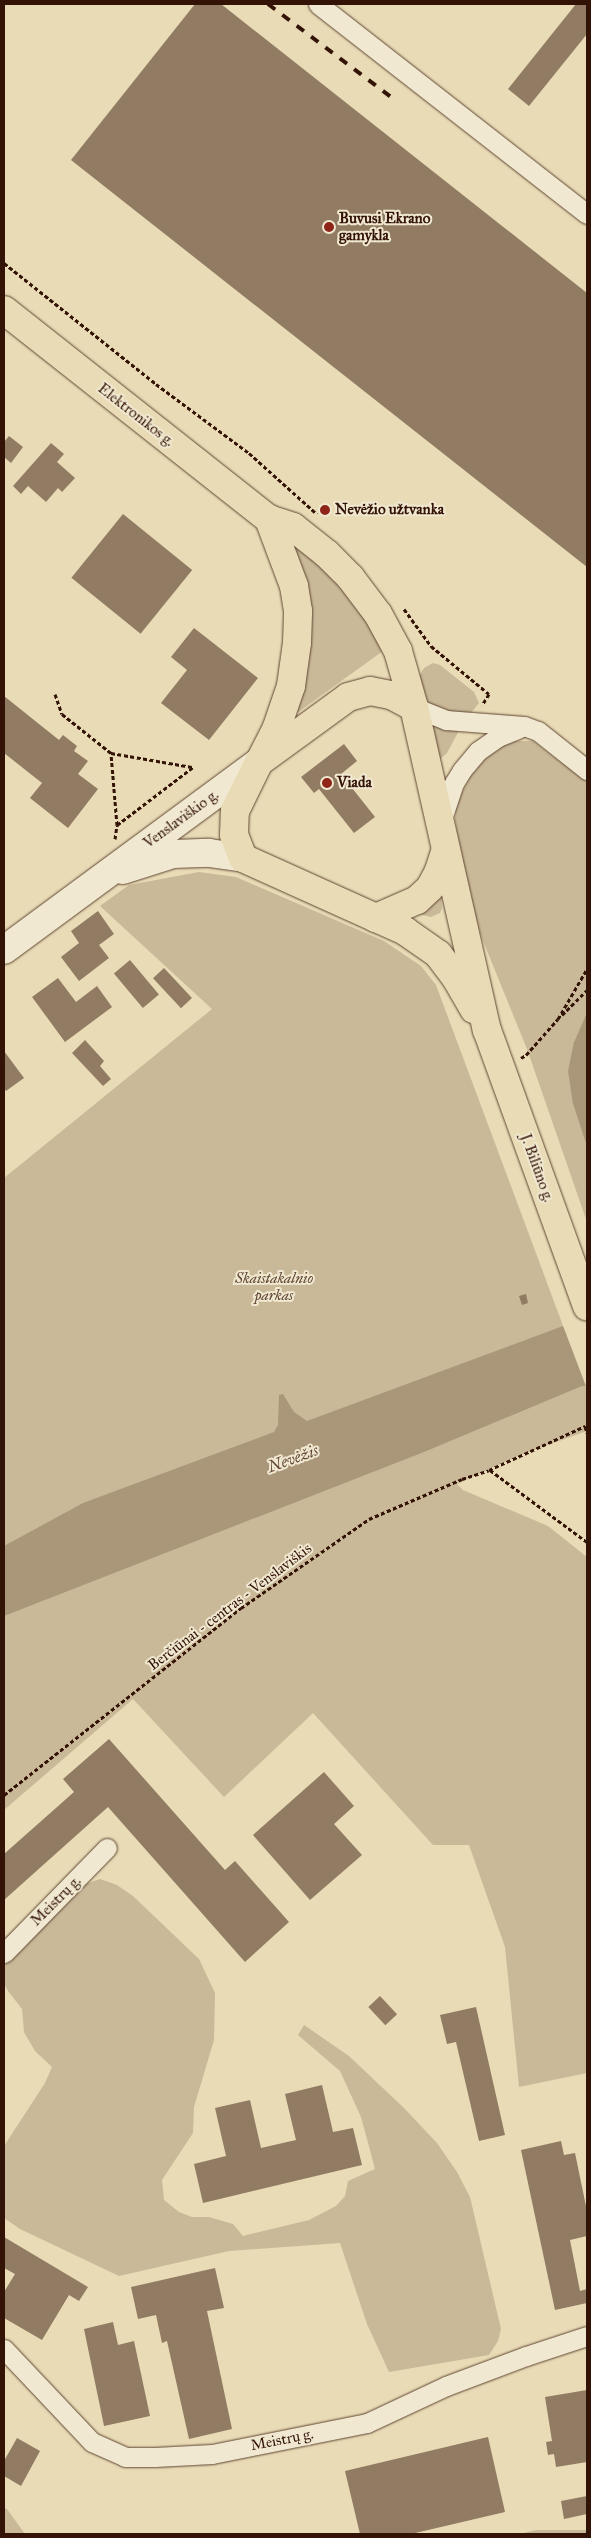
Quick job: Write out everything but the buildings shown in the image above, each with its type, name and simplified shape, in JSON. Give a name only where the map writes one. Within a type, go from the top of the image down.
[{"type":"main road","name":"Elektronikos g.","points":[[4,310],[269,519],[293,527],[328,554],[350,577],[378,614],[398,651],[414,707],[439,826]]},
{"type":"main road","points":[[243,858],[234,835],[235,811],[276,727],[291,686],[297,643],[298,610],[294,586],[269,519]]},
{"type":"main road","points":[[260,762],[348,697],[370,691],[390,695],[414,707]]},
{"type":"main road","name":"Venslaviškio g.","points":[[4,950],[260,762]]},
{"type":"main road","name":"J. Biliūno g.","points":[[439,826],[486,1030],[587,1306]]},
{"type":"main road","points":[[376,918],[417,900],[430,888],[439,872],[445,852]]},
{"type":"main road","name":"Venslaviškio g.","points":[[103,877],[173,854],[209,853],[243,858]]},
{"type":"main road","name":"J. Biliūno g.","points":[[243,858],[405,931],[438,954],[456,978],[486,1030]]},
{"type":"street","points":[[318,4],[587,214]]},
{"type":"street","points":[[414,707],[446,720],[524,726],[538,731],[587,770]]},
{"type":"street","points":[[439,826],[454,782],[478,752],[498,737],[524,726]]},
{"type":"street","name":"Meistrų g.","points":[[4,1953],[107,1848]]},
{"type":"street","name":"Meistrų g.","points":[[4,2349],[92,2442],[125,2456],[155,2457],[212,2454],[367,2423],[446,2386],[526,2356],[587,2336]]},
{"type":"path","points":[[55,694],[62,714],[112,753],[192,767],[117,825]]},
{"type":"path","points":[[109,846],[115,840],[117,825],[112,753]]},
{"type":"path","points":[[558,1018],[587,969]]},
{"type":"path","points":[[501,1069],[526,1055],[558,1018],[587,990]]},
{"type":"path","name":"Berčiūnai - centras - Venslaviškis","points":[[4,1795],[241,1608],[369,1519],[462,1479],[489,1470],[584,1426],[587,1432]]},
{"type":"path","points":[[489,1470],[587,1542]]},
{"type":"green space","points":[[287,533],[319,562],[362,611],[383,651],[294,715],[308,665],[312,629],[311,615]]},
{"type":"green space","points":[[433,663],[440,665],[474,692],[479,703],[463,723],[447,753],[439,760],[418,678],[424,668]]},
{"type":"green space","points":[[509,741],[533,741],[587,782],[587,1012],[574,1042],[573,1104],[587,1147],[587,1222],[527,1049],[481,936],[467,884],[455,821],[456,804],[478,761],[489,751]]},
{"type":"green space","name":"Skaistakalnio parkas","points":[[199,872],[236,877],[384,941],[421,966],[436,985],[587,1390],[587,1431],[520,1455],[457,1484],[463,1490],[548,1526],[587,1557],[587,2073],[519,2087],[505,1947],[469,1845],[433,1845],[313,1713],[224,1797],[133,1699],[4,1810],[4,1178],[212,1009],[100,906],[129,885]]},
{"type":"green space","points":[[440,882],[442,908],[440,913],[431,917],[407,911]]},
{"type":"green space","points":[[100,1879],[117,1885],[133,1896],[199,1959],[215,1993],[214,2040],[194,2107],[193,2133],[162,2180],[164,2200],[179,2212],[192,2217],[209,2217],[233,2224],[243,2236],[309,2220],[336,2206],[345,2196],[348,2181],[375,2169],[361,2117],[340,2071],[298,2035],[304,2025],[349,2056],[404,2108],[437,2143],[457,2172],[470,2197],[501,2329],[498,2341],[489,2355],[389,2372],[367,2324],[340,2243],[229,2251],[119,2276],[20,2229],[4,2218],[4,2146],[45,2083],[52,2067],[35,2051],[24,2032],[22,2009],[4,1983],[4,1964],[80,1886]]},
{"type":"green space","points":[[4,2508],[7,2509],[25,2534],[4,2534]]},
{"type":"green space","points":[[536,2530],[587,2530],[587,2534],[520,2534]]},
{"type":"water","points":[[587,1012],[587,1147],[573,1104],[568,1071],[574,1042]]},
{"type":"water","name":"Nevėžis","points":[[587,1302],[587,1386],[582,1386],[424,1452],[4,1616],[4,1546],[83,1503],[274,1432],[278,1425],[279,1395],[283,1394],[294,1412],[307,1421],[563,1326]]},
{"type":"pier","points":[[587,1300],[587,1389],[562,1323]]},
{"type":"railway","points":[[268,4],[391,97]]},
{"type":"place","name":"Buvusi Ekrano gamykla","points":[[329,227]]},
{"type":"place","name":"Nevėžio užtvanka","points":[[325,510]]},
{"type":"place","name":"Viada","points":[[327,783]]}]
